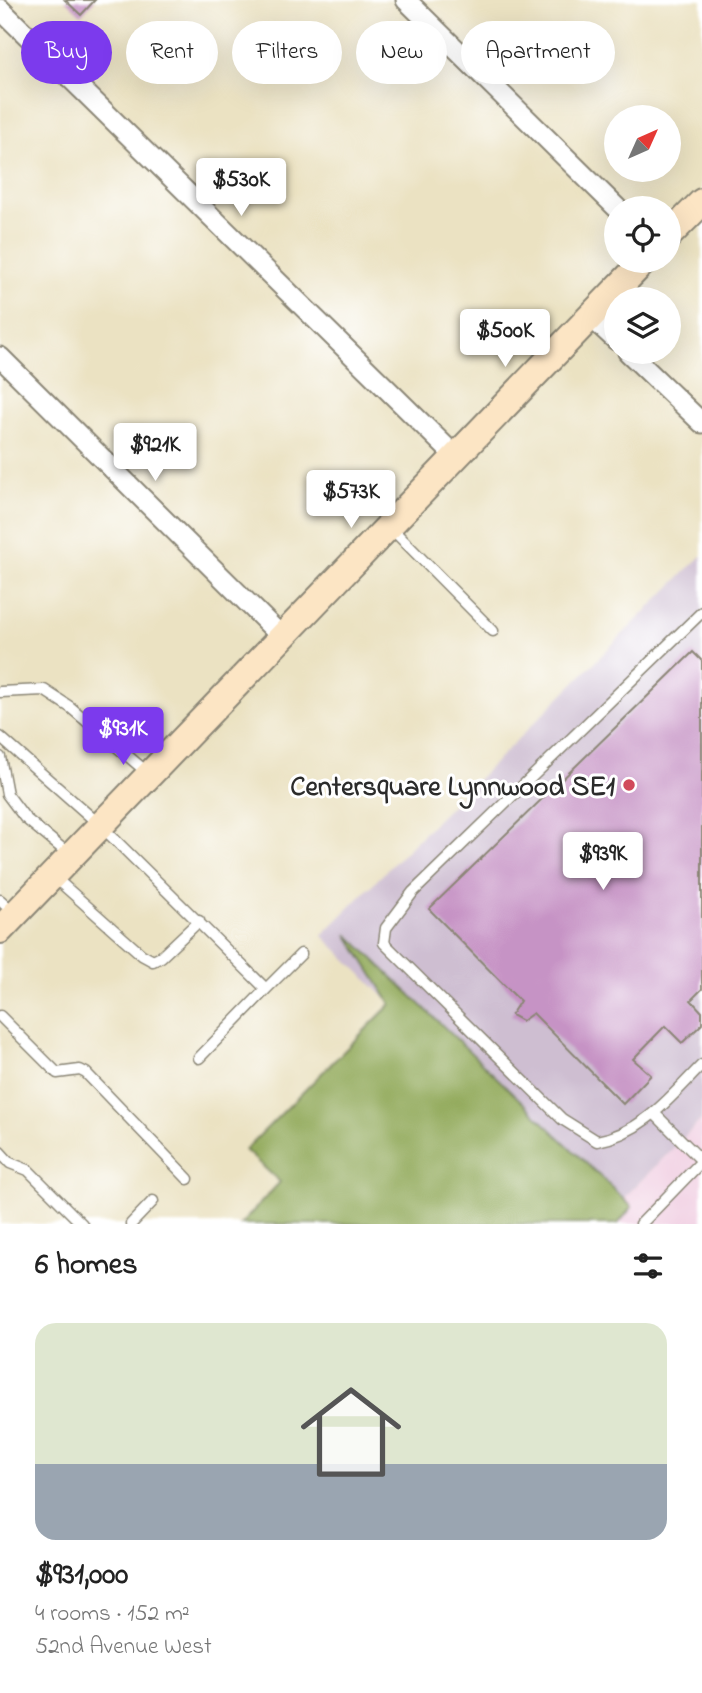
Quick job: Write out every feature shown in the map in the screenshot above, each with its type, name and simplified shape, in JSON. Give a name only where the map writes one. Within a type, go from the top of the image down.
[{"type":"street","points":[[406,0],[605,196]]},
{"type":"street","points":[[0,9],[454,456]]},
{"type":"street","points":[[681,223],[702,202]]},
{"type":"street","points":[[5,915],[71,856],[632,273]]},
{"type":"street","points":[[589,315],[604,329]]},
{"type":"street","points":[[0,357],[282,637]]},
{"type":"street","points":[[641,364],[702,422]]},
{"type":"lane","points":[[388,525],[493,631]]},
{"type":"lane","points":[[702,612],[413,892],[386,928],[384,943],[562,1119],[597,1141],[620,1137],[654,1114],[702,1065]]},
{"type":"lane","points":[[0,691],[44,690],[70,707],[149,774]]},
{"type":"lane","points":[[0,737],[101,825],[266,989]]},
{"type":"lane","points":[[0,757],[7,794],[25,818],[71,856]]},
{"type":"lane","points":[[52,875],[142,955],[153,961],[161,957],[199,921]]},
{"type":"lane","points":[[199,1058],[301,954]]},
{"type":"lane","points":[[0,1016],[57,1073],[80,1070],[86,1073],[188,1179]]},
{"type":"lane","points":[[641,1224],[702,1161],[654,1114]]},
{"type":"lane","points":[[0,1152],[10,1163],[28,1170],[82,1224]]},
{"type":"lane","points":[[131,1224],[153,1202]]},
{"type":"shaded area","points":[[702,555],[702,1119],[605,1217],[322,935]]},
{"type":"shaded area","points":[[702,1119],[702,1224],[612,1224],[605,1217]]},
{"type":"green space","points":[[347,934],[632,1207],[618,1224],[241,1224],[280,1182],[245,1150],[391,1004]]},
{"type":"building","points":[[65,0],[95,0],[81,15]]},
{"type":"building","name":"Centersquare Lynnwood SE1","points":[[693,652],[702,661],[702,989],[691,1000],[702,1012],[702,1024],[682,1043],[665,1026],[633,1059],[651,1075],[623,1104],[533,1013],[522,1021],[511,1015],[520,1001],[429,909]]},
{"type":"place","name":"Centersquare Lynnwood SE1","points":[[629,785]]}]
